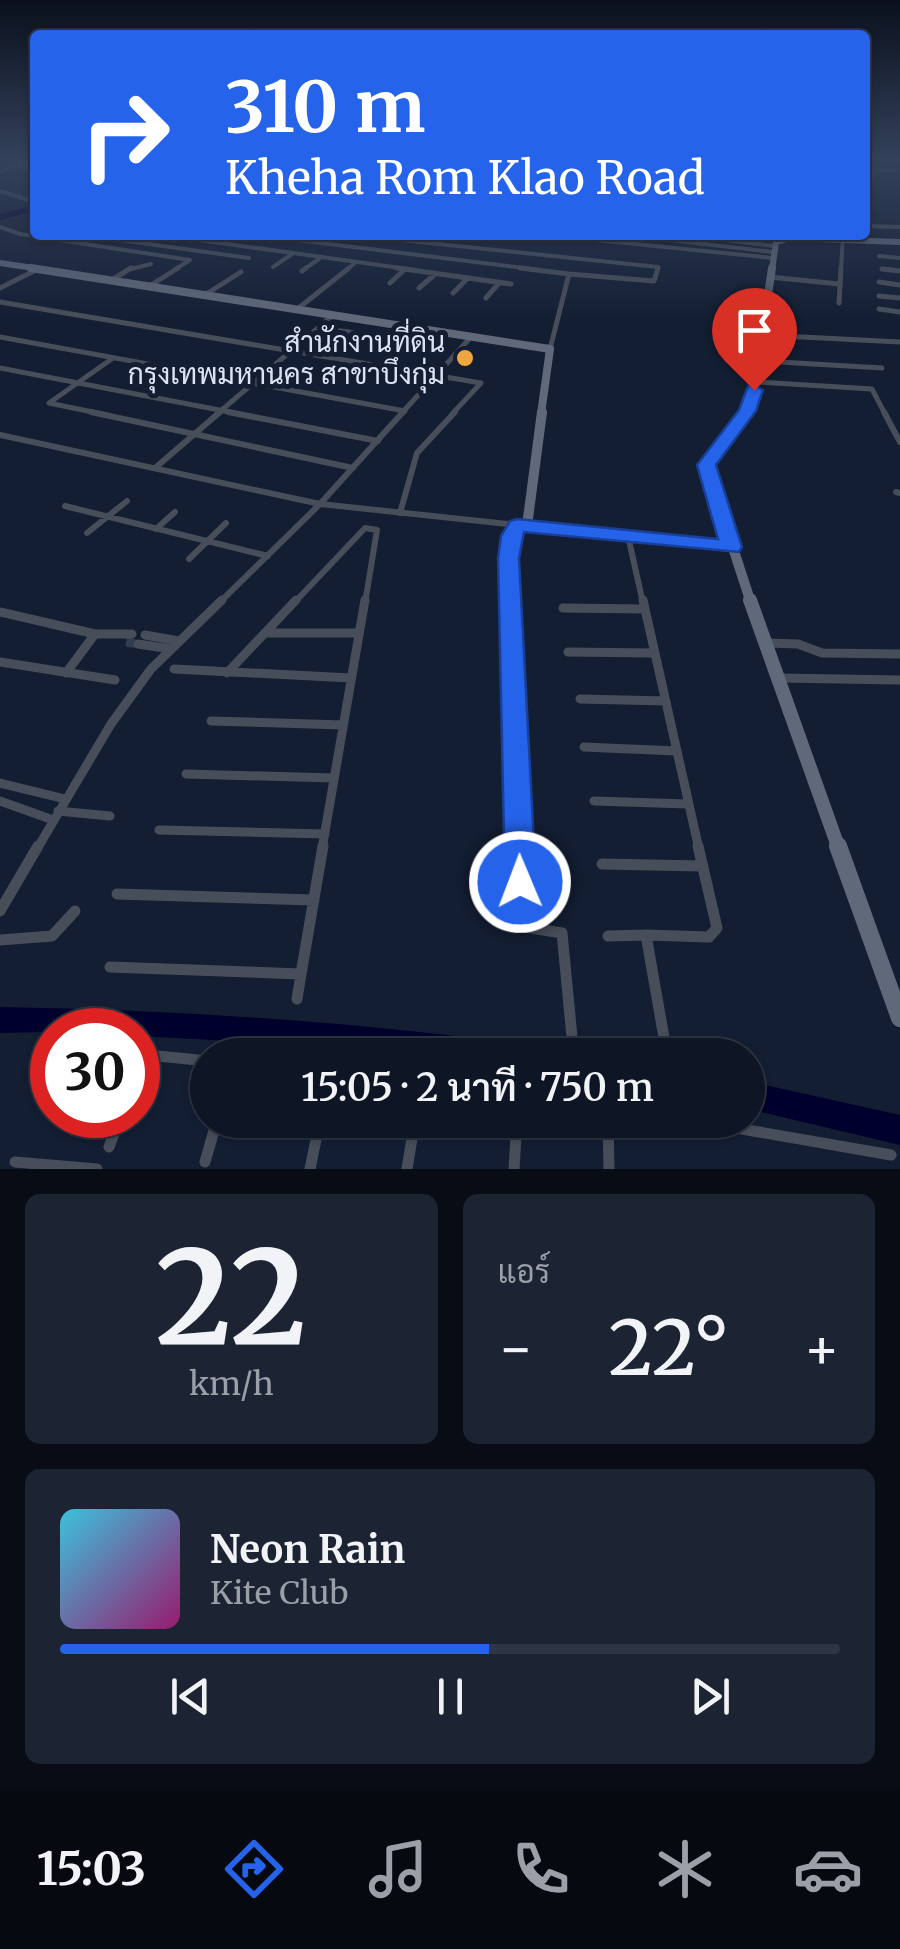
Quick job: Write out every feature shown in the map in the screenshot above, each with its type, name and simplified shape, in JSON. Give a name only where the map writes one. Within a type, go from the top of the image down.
[{"type":"street","points":[[870,226],[900,228]]},
{"type":"street","points":[[0,227],[30,236]]},
{"type":"street","points":[[870,239],[900,242]]},
{"type":"street","points":[[59,240],[190,260],[148,287]]},
{"type":"street","points":[[120,240],[249,258]]},
{"type":"street","points":[[197,240],[511,284]]},
{"type":"street","points":[[296,240],[654,281],[658,268],[398,240]]},
{"type":"street","points":[[652,240],[776,244],[814,240]]},
{"type":"street","points":[[674,240],[776,244]]},
{"type":"street","points":[[713,240],[776,244]]},
{"type":"street","points":[[839,302],[842,240]]},
{"type":"street","points":[[776,244],[760,361],[748,411],[706,465],[731,547],[900,1018]]},
{"type":"street","points":[[242,263],[264,250]]},
{"type":"street","points":[[273,267],[292,254]]},
{"type":"street","points":[[880,256],[900,258]]},
{"type":"street","points":[[302,271],[321,258]]},
{"type":"street","points":[[0,263],[550,350]]},
{"type":"street","points":[[296,310],[355,263]]},
{"type":"street","points":[[110,281],[133,267],[151,264]]},
{"type":"street","points":[[882,269],[900,271]]},
{"type":"street","points":[[0,288],[36,270]]},
{"type":"street","points":[[390,283],[404,270]]},
{"type":"street","points":[[203,296],[240,272]]},
{"type":"street","points":[[419,288],[435,274]]},
{"type":"street","points":[[568,274],[550,350],[522,526],[508,558],[521,921],[525,926],[562,933],[572,1037]]},
{"type":"street","points":[[770,277],[839,284]]},
{"type":"street","points":[[453,293],[467,278]]},
{"type":"street","points":[[879,282],[900,285]]},
{"type":"street","points":[[486,298],[500,283]]},
{"type":"street","points":[[879,296],[900,298]]},
{"type":"street","points":[[0,302],[481,383],[417,453],[400,514]]},
{"type":"street","points":[[879,309],[900,312]]},
{"type":"street","points":[[155,468],[332,316]]},
{"type":"street","points":[[319,328],[356,333]]},
{"type":"street","points":[[763,335],[900,342]]},
{"type":"street","points":[[1,338],[404,411]]},
{"type":"street","points":[[1,906],[111,724],[151,669],[320,504],[470,338]]},
{"type":"street","points":[[114,358],[49,403],[354,468]]},
{"type":"street","points":[[760,361],[882,368]]},
{"type":"street","points":[[0,368],[378,441]]},
{"type":"street","points":[[756,382],[872,389],[900,442]]},
{"type":"street","points":[[0,435],[320,504],[731,547]]},
{"type":"street","points":[[87,534],[127,501]]},
{"type":"street","points":[[65,506],[268,556]]},
{"type":"street","points":[[227,673],[365,528],[374,510]]},
{"type":"street","points":[[156,529],[175,512]]},
{"type":"street","points":[[297,1000],[350,678],[377,530],[384,512]]},
{"type":"street","points":[[189,559],[226,523]]},
{"type":"street","points":[[365,528],[377,530]]},
{"type":"street","points":[[608,936],[710,937],[716,933],[628,536]]},
{"type":"street","points":[[563,608],[645,609]]},
{"type":"street","points":[[0,612],[121,639],[132,634]]},
{"type":"street","points":[[266,632],[358,634]]},
{"type":"street","points":[[66,673],[95,634]]},
{"type":"street","points":[[145,635],[175,645]]},
{"type":"street","points":[[766,643],[798,644],[822,652],[900,654]]},
{"type":"street","points":[[138,644],[175,645]]},
{"type":"street","points":[[568,652],[654,653]]},
{"type":"street","points":[[0,662],[115,680]]},
{"type":"street","points":[[174,669],[350,678]]},
{"type":"street","points":[[780,678],[900,680]]},
{"type":"street","points":[[580,699],[666,701]]},
{"type":"street","points":[[211,721],[343,725]]},
{"type":"street","points":[[584,747],[676,750]]},
{"type":"street","points":[[186,774],[334,778]]},
{"type":"street","points":[[0,783],[65,799]]},
{"type":"street","points":[[0,800],[55,815],[110,816]]},
{"type":"street","points":[[594,801],[688,804]]},
{"type":"street","points":[[159,830],[324,834]]},
{"type":"street","points":[[602,864],[701,866]]},
{"type":"street","points":[[117,894],[314,900]]},
{"type":"street","points":[[0,940],[53,938],[64,930],[76,911]]},
{"type":"street","points":[[646,935],[664,1038]]},
{"type":"street","points":[[110,967],[300,974]]},
{"type":"street","points":[[160,1056],[190,1059]]},
{"type":"street","points":[[765,1133],[891,1155]]},
{"type":"street","points":[[109,1147],[112,1138]]},
{"type":"street","points":[[204,1162],[211,1138]]},
{"type":"street","points":[[310,1169],[316,1138]]},
{"type":"street","points":[[408,1169],[412,1138]]},
{"type":"street","points":[[514,1169],[515,1138]]},
{"type":"street","points":[[608,1138],[609,1169]]},
{"type":"street","points":[[15,1162],[96,1169]]},
{"type":"waterway","points":[[0,217],[13,214]]},
{"type":"waterway","points":[[0,1020],[252,1029],[355,1038]]},
{"type":"waterway","points":[[765,1099],[900,1130]]},
{"type":"tunnel","points":[[126,642],[138,644]]},
{"type":"place","name":"สำนักงานที่ดิน กรุงเทพมหานคร สาขาบึงกุ่ม","points":[[465,358]]},
{"type":"route","points":[[520,882],[508,558],[517,525],[731,547],[706,465],[748,411],[754,390]]}]
